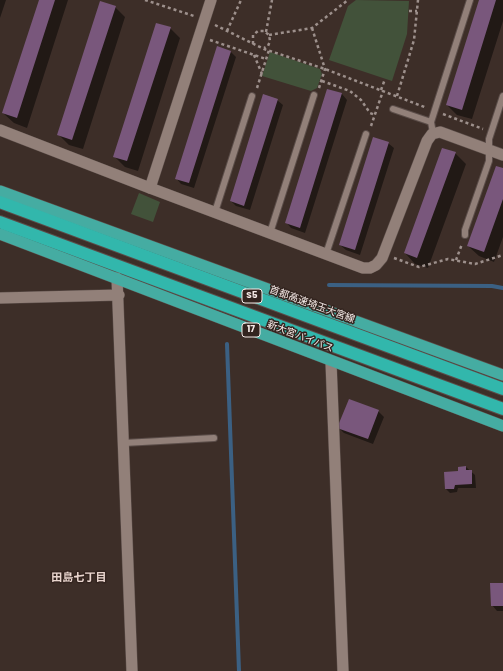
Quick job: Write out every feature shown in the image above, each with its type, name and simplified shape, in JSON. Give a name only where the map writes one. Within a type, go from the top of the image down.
[{"type":"highway","points":[[0,191],[503,375]]},
{"type":"highway","name":"首都高速埼玉大宮線","points":[[0,202],[503,389]]},
{"type":"highway","name":"S5","points":[[0,222],[503,410]]},
{"type":"highway","name":"新大宮バイパス","points":[[0,234],[331,362],[503,426]]},
{"type":"street","points":[[150,188],[211,0]]},
{"type":"street","points":[[0,130],[363,268],[376,265],[384,254],[427,140],[434,133],[440,132],[503,155]]},
{"type":"street","points":[[117,278],[132,671]]},
{"type":"street","points":[[0,298],[118,295]]},
{"type":"street","points":[[331,362],[343,671]]},
{"type":"lane","points":[[434,133],[431,122],[434,110],[470,0]]},
{"type":"lane","points":[[270,233],[314,95]]},
{"type":"lane","points":[[215,212],[252,96]]},
{"type":"lane","points":[[465,235],[465,230],[489,161],[491,132],[503,96]]},
{"type":"lane","points":[[393,109],[431,122]]},
{"type":"lane","points":[[326,254],[366,134]]},
{"type":"lane","points":[[124,443],[214,438]]},
{"type":"path","points":[[145,0],[196,17]]},
{"type":"path","points":[[227,31],[242,0]]},
{"type":"path","points":[[266,32],[272,0]]},
{"type":"path","points":[[269,35],[312,28],[348,0]]},
{"type":"path","points":[[397,96],[414,40],[418,0]]},
{"type":"path","points":[[409,11],[417,11]]},
{"type":"path","points":[[215,25],[264,49],[325,69],[491,132]]},
{"type":"path","points":[[312,28],[325,69],[318,91],[314,95]]},
{"type":"path","points":[[253,44],[252,38],[255,32],[261,30],[266,32],[269,35],[269,44],[264,49]]},
{"type":"path","points":[[210,40],[266,59]]},
{"type":"path","points":[[252,96],[255,94],[269,50]]},
{"type":"path","points":[[254,54],[262,74]]},
{"type":"path","points":[[366,134],[375,115],[385,79]]},
{"type":"path","points":[[321,81],[350,90],[361,100],[370,113],[375,115]]},
{"type":"path","points":[[456,260],[465,235]]},
{"type":"path","points":[[384,254],[419,267],[448,259],[475,264],[503,255]]},
{"type":"green space","points":[[356,0],[409,1],[407,34],[392,81],[329,60],[348,6]]},
{"type":"green space","points":[[270,52],[320,69],[322,74],[317,88],[311,91],[262,76]]},
{"type":"green space","points":[[139,193],[160,202],[153,222],[131,214]]},
{"type":"building","points":[[39,0],[55,0],[17,118],[2,113]]},
{"type":"building","points":[[479,0],[496,0],[462,110],[446,105]]},
{"type":"building","points":[[100,1],[116,6],[72,140],[57,135]]},
{"type":"building","points":[[156,23],[171,27],[127,161],[113,157]]},
{"type":"building","points":[[217,46],[231,51],[189,183],[175,179]]},
{"type":"building","points":[[327,89],[342,93],[300,228],[285,223]]},
{"type":"building","points":[[263,94],[278,99],[244,206],[230,201]]},
{"type":"building","points":[[373,137],[389,142],[355,250],[339,245]]},
{"type":"building","points":[[442,148],[456,152],[417,258],[404,253]]},
{"type":"building","points":[[496,166],[503,168],[503,199],[484,252],[467,246]]},
{"type":"building","points":[[349,399],[379,410],[368,439],[337,428]]},
{"type":"building","points":[[466,466],[466,470],[472,470],[472,484],[455,485],[454,489],[445,489],[444,472],[458,471],[458,467]]},
{"type":"building","points":[[490,583],[503,583],[503,606],[491,606]]},
{"type":"waterway","points":[[329,285],[492,286],[503,288]]},
{"type":"waterway","points":[[227,344],[239,671]]},
{"type":"district","name":"田島七丁目","points":[[79,578]]}]
